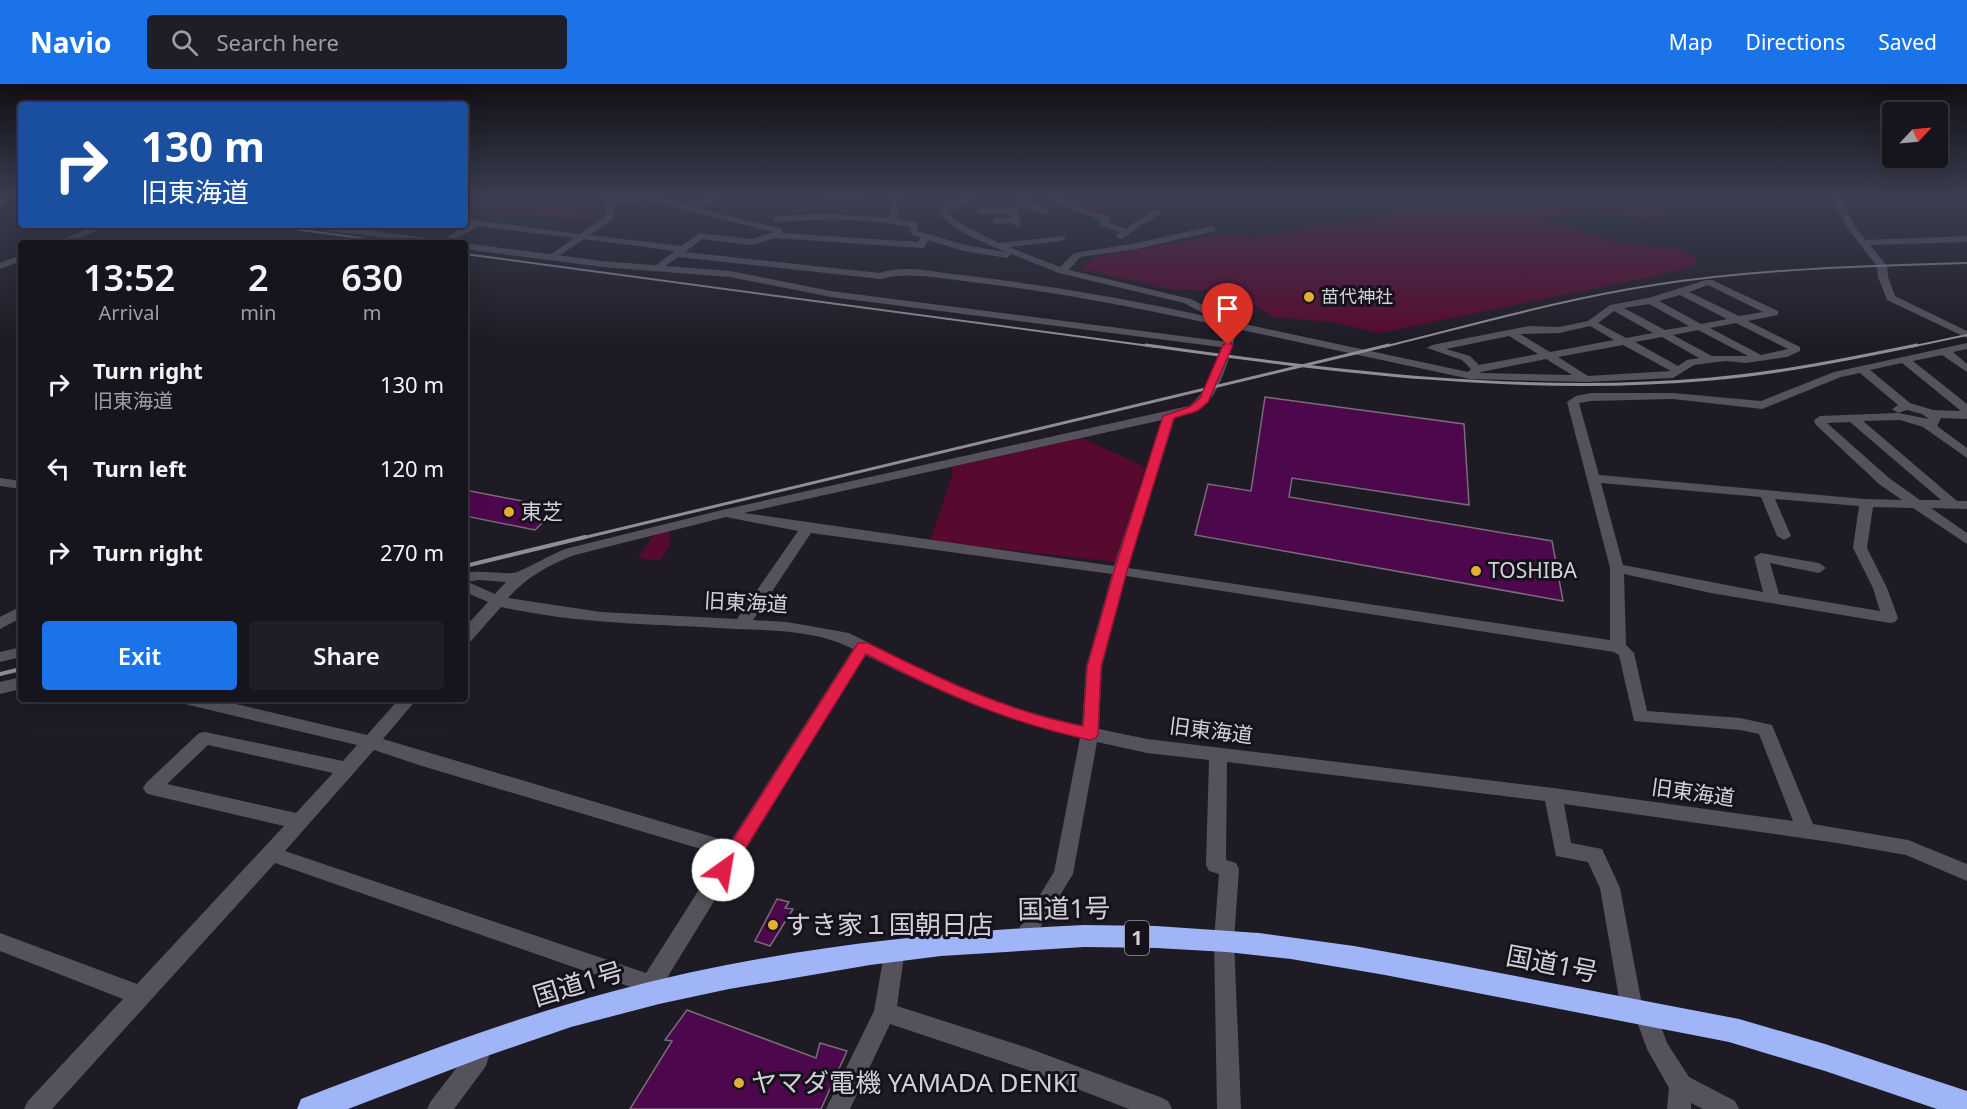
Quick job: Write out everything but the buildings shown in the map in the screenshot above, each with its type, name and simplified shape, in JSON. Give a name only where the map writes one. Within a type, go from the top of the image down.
[{"type":"highway","name":"国道1号","points":[[311,1109],[481,1046],[653,988],[895,949],[1023,938],[1116,937],[1224,940],[1291,948],[1394,964],[1639,1012],[1738,1032],[1967,1105]]},
{"type":"street","points":[[468,246],[746,278],[831,294],[1228,345]]},
{"type":"street","points":[[553,257],[570,246]]},
{"type":"street","points":[[641,246],[763,264],[881,276],[892,272],[933,275],[1045,288],[1473,372],[1586,379],[1673,375],[1691,362],[1725,358],[1746,360],[1787,354],[1796,349],[1682,292]]},
{"type":"street","points":[[658,268],[688,246]]},
{"type":"street","points":[[957,246],[971,250],[1024,257]]},
{"type":"street","points":[[998,246],[1062,271],[1187,301],[1204,308],[1233,326]]},
{"type":"street","points":[[1062,271],[1077,255],[1131,246]]},
{"type":"street","points":[[1866,246],[1882,266],[1883,277],[1891,298],[1967,334]]},
{"type":"street","points":[[0,266],[18,259]]},
{"type":"street","points":[[746,278],[763,264]]},
{"type":"street","points":[[1709,282],[1774,313],[1473,372],[1466,358],[1432,348],[1513,334],[1529,329],[1559,330],[1591,323],[1614,307],[1650,301],[1709,282]]},
{"type":"street","points":[[1650,301],[1760,358]]},
{"type":"street","points":[[1614,307],[1711,360]]},
{"type":"street","points":[[1591,323],[1679,371]]},
{"type":"street","points":[[468,634],[518,578],[570,552],[722,514],[1193,409],[1205,400],[1228,345],[1233,326]]},
{"type":"street","points":[[1513,334],[1586,379]]},
{"type":"street","points":[[1618,647],[1617,568],[1573,402],[1580,398],[1673,396],[1762,405],[1838,374],[1967,346]]},
{"type":"street","points":[[1944,351],[1967,369]]},
{"type":"street","points":[[1905,360],[1967,410]]},
{"type":"street","points":[[1862,369],[1904,411]]},
{"type":"street","points":[[1967,415],[1929,418],[1904,411],[1820,420],[1821,424],[1884,481],[1967,540]]},
{"type":"street","points":[[1023,938],[1063,873],[1090,734],[1094,667],[1120,571],[1169,416]]},
{"type":"street","points":[[1852,418],[1960,505]]},
{"type":"street","points":[[1929,418],[1967,454]]},
{"type":"street","points":[[1592,478],[1865,503],[1960,505]]},
{"type":"street","points":[[0,482],[18,485]]},
{"type":"street","points":[[1767,495],[1784,536]]},
{"type":"street","points":[[1617,568],[1711,588],[1890,618],[1880,588],[1860,548],[1867,511],[1865,503]]},
{"type":"street","points":[[722,514],[807,528],[1120,571],[1618,647],[1626,653],[1640,717],[1740,724],[1766,729],[1806,831]]},
{"type":"street","points":[[742,624],[807,528]]},
{"type":"street","points":[[1772,598],[1761,557],[1819,568]]},
{"type":"street","points":[[468,577],[478,575],[518,578]]},
{"type":"street","name":"旧東海道","points":[[468,587],[498,601],[528,608],[602,616],[742,624],[821,632],[843,637],[939,685],[1007,712],[1050,725],[1147,746],[1553,795],[1806,831],[1908,848],[1967,873]]},
{"type":"street","points":[[0,624],[18,613]]},
{"type":"street","points":[[271,854],[653,988],[735,851],[863,646]]},
{"type":"street","points":[[0,657],[12,652]]},
{"type":"street","points":[[0,688],[18,684]]},
{"type":"street","points":[[202,702],[371,742],[735,851]]},
{"type":"street","points":[[36,1109],[407,702]]},
{"type":"street","points":[[300,822],[152,788],[206,738],[346,769]]},
{"type":"street","points":[[1218,756],[1216,865],[1228,869],[1224,940],[1229,1109]]},
{"type":"street","points":[[1553,795],[1563,850],[1595,855],[1610,888],[1639,1012],[1672,1073],[1681,1085],[1727,1109]]},
{"type":"street","points":[[0,942],[140,996]]},
{"type":"street","points":[[838,1109],[885,1012],[895,949]]},
{"type":"street","points":[[885,1012],[1028,1059],[1160,1109]]},
{"type":"street","points":[[440,1109],[478,1058],[481,1046]]},
{"type":"street","points":[[1679,1109],[1681,1085]]},
{"type":"shaded area","points":[[1156,246],[1655,246],[1676,248],[1696,256],[1698,264],[1659,275],[1380,333],[1331,322],[1273,317],[1250,302],[1219,290],[1173,290],[1083,269],[1092,258]]},
{"type":"shaded area","points":[[1082,438],[1145,467],[1116,562],[930,541],[953,473],[951,467]]},
{"type":"shaded area","points":[[670,532],[669,541],[671,543],[660,561],[638,558],[655,534]]},
{"type":"railway","points":[[468,254],[1157,347]]},
{"type":"railway","points":[[1383,347],[1552,305],[1654,285],[1771,272],[1967,263]]},
{"type":"railway","points":[[1910,347],[1967,335]]},
{"type":"railway","points":[[1146,345],[1302,366]]},
{"type":"railway","points":[[1302,366],[1389,345]]},
{"type":"railway","points":[[1302,366],[1498,383],[1569,385],[1640,383],[1763,373],[1917,345]]},
{"type":"railway","points":[[578,539],[1302,366]]},
{"type":"railway","points":[[468,565],[585,537]]},
{"type":"railway","points":[[0,674],[18,670]]},
{"type":"place","name":"苗代神社","points":[[1309,297]]},
{"type":"place","name":"東芝","points":[[509,512]]},
{"type":"place","name":"TOSHIBA","points":[[1476,571]]},
{"type":"place","name":"すき家１国朝日店","points":[[773,925]]},
{"type":"place","name":"ヤマダ電機 YAMADA DENKI","points":[[739,1083]]},
{"type":"route","points":[[723,870],[863,646],[939,685],[1007,712],[1090,734],[1094,667],[1120,571],[1169,416],[1193,409],[1205,400],[1228,345]]}]
